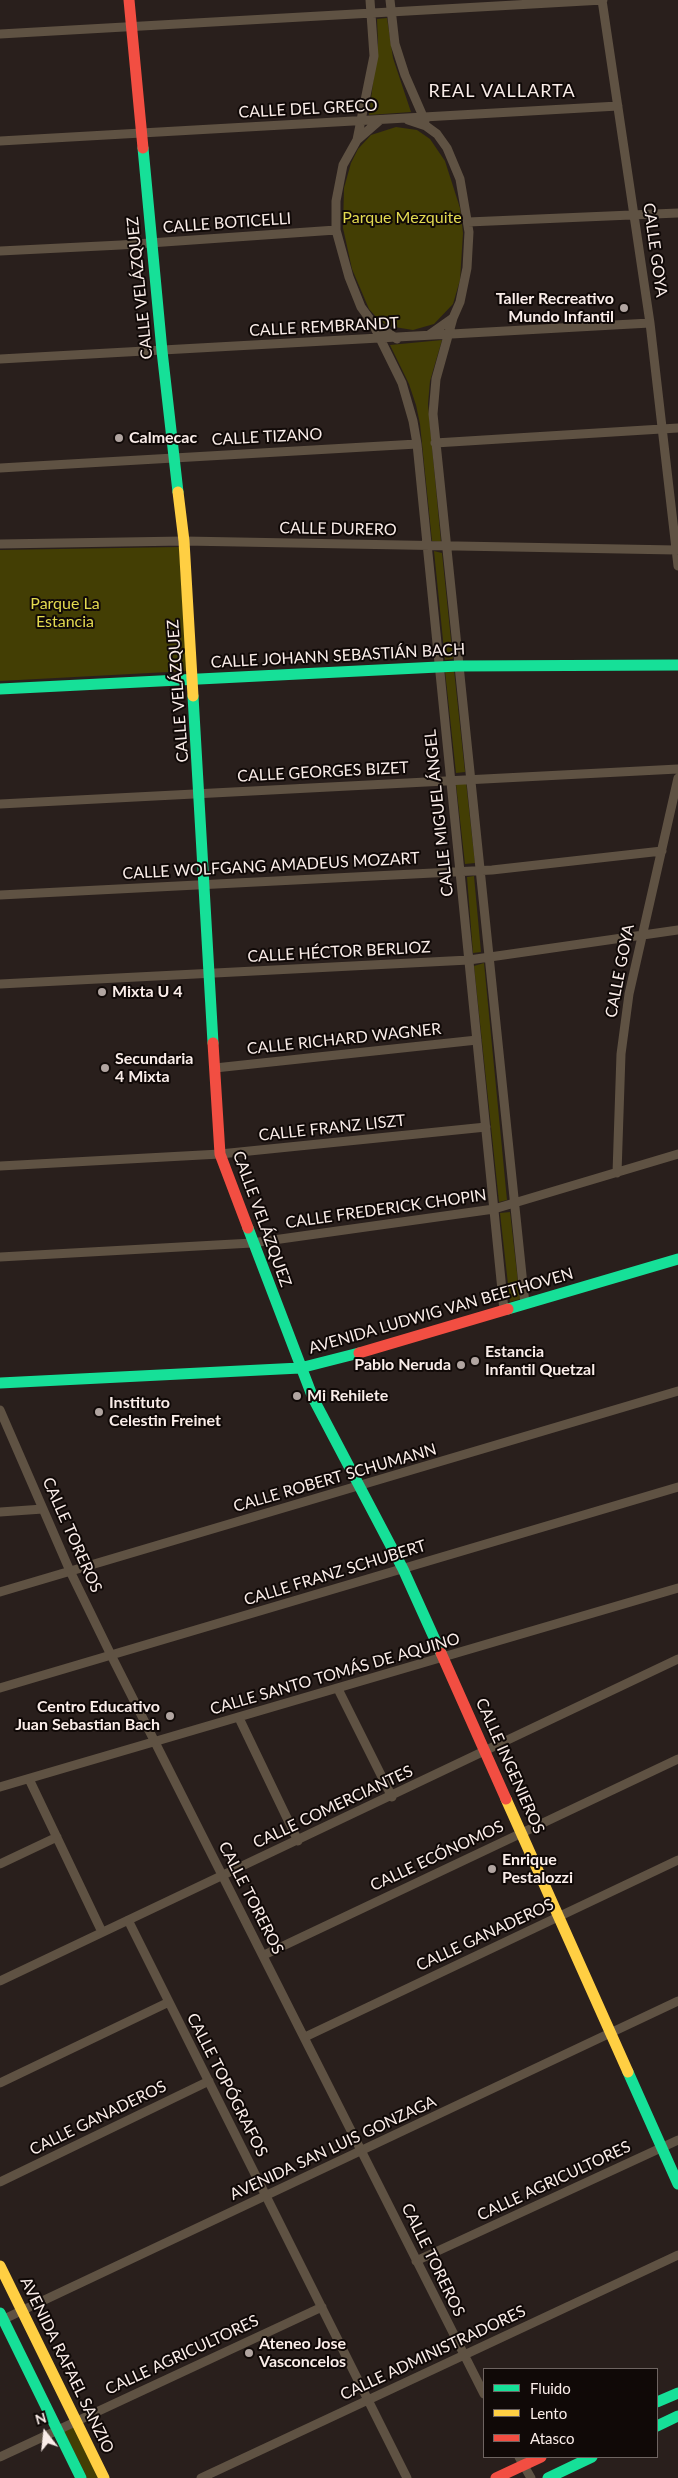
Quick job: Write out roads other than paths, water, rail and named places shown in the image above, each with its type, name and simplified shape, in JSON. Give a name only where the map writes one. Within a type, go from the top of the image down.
[{"type":"street","name":"CALLE VELÁZQUEZ","points":[[129,0],[151,243],[184,541],[220,1154],[300,1368]]},
{"type":"street","name":"CALLE MIGUEL ÁNGEL","points":[[370,0],[374,56],[357,140],[343,165],[338,181],[336,230],[354,294],[382,340],[402,383],[413,421],[417,444],[504,1310]]},
{"type":"street","name":"CALLE MIGUEL ÁNGEL","points":[[390,0],[395,44],[400,60],[425,122],[447,148],[460,179],[468,222],[467,268],[460,302],[448,334],[433,397],[435,442],[487,958],[525,1304]]},
{"type":"street","points":[[0,34],[602,0]]},
{"type":"street","name":"CALLE GOYA","points":[[602,0],[650,323],[678,566]]},
{"type":"street","points":[[425,122],[618,106]]},
{"type":"street","name":"CALLE MIGUEL ÁNGEL","points":[[404,119],[425,122]]},
{"type":"street","name":"CALLE DEL GRECO","points":[[0,141],[404,119]]},
{"type":"street","name":"CALLE MIGUEL ÁNGEL","points":[[357,140],[380,120]]},
{"type":"street","points":[[468,222],[678,213]]},
{"type":"street","name":"CALLE BOTICELLI","points":[[0,251],[336,230]]},
{"type":"street","points":[[427,336],[453,318]]},
{"type":"street","name":"CALLE MIGUEL ÁNGEL","points":[[372,322],[397,339]]},
{"type":"street","name":"CALLE REMBRANDT","points":[[0,359],[382,340],[448,334],[650,323]]},
{"type":"street","points":[[435,442],[678,428]]},
{"type":"street","name":"CALLE TIZANO","points":[[0,468],[417,444]]},
{"type":"street","name":"CALLE DURERO","points":[[0,544],[184,541],[676,550]]},
{"type":"street","name":"CALLE JOHANN SEBASTIÁN BACH","points":[[0,689],[458,666],[678,665]]},
{"type":"street","name":"CALLE GEORGES BIZET","points":[[0,804],[678,769]]},
{"type":"street","name":"CALLE GOYA","points":[[617,1173],[621,1054],[629,994],[678,778]]},
{"type":"street","name":"CALLE WOLFGANG AMADEUS MOZART","points":[[0,895],[479,870],[662,851]]},
{"type":"street","name":"CALLE HÉCTOR BERLIOZ","points":[[0,984],[209,975],[469,960],[678,930]]},
{"type":"street","name":"CALLE RICHARD WAGNER","points":[[215,1068],[477,1040]]},
{"type":"street","name":"CALLE FRANZ LISZT","points":[[0,1166],[220,1154],[486,1126]]},
{"type":"street","name":"CALLE FREDERICK CHOPIN","points":[[0,1257],[252,1243],[494,1209],[678,1154]]},
{"type":"street","name":"AVENIDA LUDWIG VAN BEETHOVEN","points":[[0,1383],[300,1368],[319,1365],[678,1259]]},
{"type":"street","name":"CALLE INGENIEROS","points":[[300,1368],[403,1569],[560,1916],[678,2184]]},
{"type":"street","name":"CALLE ROBERT SCHUMANN","points":[[0,1592],[678,1391]]},
{"type":"street","name":"CALLE TOREROS","points":[[0,1410],[70,1571],[111,1655],[305,2036],[483,2392]]},
{"type":"street","name":"CALLE FRANZ SCHUBERT","points":[[0,1688],[678,1487]]},
{"type":"street","points":[[0,1512],[43,1510]]},
{"type":"street","name":"CALLE SANTO TOMÁS DE AQUINO","points":[[0,1787],[678,1588]]},
{"type":"street","name":"CALLE COMERCIANTES","points":[[0,1981],[222,1875],[392,1797],[678,1659]]},
{"type":"street","points":[[338,1689],[392,1797]]},
{"type":"street","points":[[239,1718],[298,1841]]},
{"type":"street","name":"CALLE ECÓNOMOS","points":[[264,1955],[678,1759]]},
{"type":"street","points":[[29,1779],[102,1932]]},
{"type":"street","points":[[0,1864],[57,1837]]},
{"type":"street","name":"CALLE GANADEROS","points":[[305,2036],[678,1860]]},
{"type":"street","name":"CALLE TOPÓGRAFOS","points":[[128,1920],[407,2478]]},
{"type":"street","name":"AVENIDA SAN LUIS GONZAGA","points":[[1,2318],[22,2312],[678,2001]]},
{"type":"street","points":[[0,2083],[169,2002]]},
{"type":"street","name":"CALLE GANADEROS","points":[[0,2182],[208,2081]]},
{"type":"street","name":"CALLE AGRICULTORES","points":[[416,2261],[678,2140]]},
{"type":"street","name":"CALLE ADMINISTRADORES","points":[[201,2478],[368,2399],[464,2357],[678,2255]]},
{"type":"street","name":"AVENIDA RAFAEL SANZIO","points":[[0,2266],[104,2478]]},
{"type":"street","name":"CALLE AGRICULTORES","points":[[0,2457],[322,2307]]},
{"type":"street","points":[[1,2318],[81,2478]]},
{"type":"street","points":[[658,2402],[678,2393]]},
{"type":"street","points":[[658,2426],[678,2416]]},
{"type":"street","points":[[496,2478],[539,2458]]},
{"type":"street","points":[[548,2478],[590,2458]]},
{"type":"street","points":[[518,2468],[531,2478]]},
{"type":"place","name":"Taller Recreativo Mundo Infantil","points":[[624,308]]},
{"type":"place","name":"Calmecac","points":[[119,438]]},
{"type":"place","name":"Mixta U 4","points":[[102,992]]},
{"type":"place","name":"Secundaria 4 Mixta","points":[[105,1068]]},
{"type":"place","name":"Estancia Infantil Quetzal","points":[[475,1361]]},
{"type":"place","name":"Pablo Neruda","points":[[461,1365]]},
{"type":"place","name":"Mi Rehilete","points":[[297,1396]]},
{"type":"place","name":"Instituto Celestin Freinet","points":[[99,1412]]},
{"type":"place","name":"Centro Educativo Juan Sebastian Bach","points":[[170,1716]]},
{"type":"place","name":"Enrique Pestalozzi","points":[[492,1869]]},
{"type":"place","name":"Ateneo Jose Vasconcelos","points":[[249,2353]]},
{"type":"district","name":"REAL VALLARTA","points":[[502,91]]},
{"type":"park label","name":"Parque Mezquite","points":[[402,218]]},
{"type":"park label","name":"Parque La Estancia","points":[[65,613]]}]
